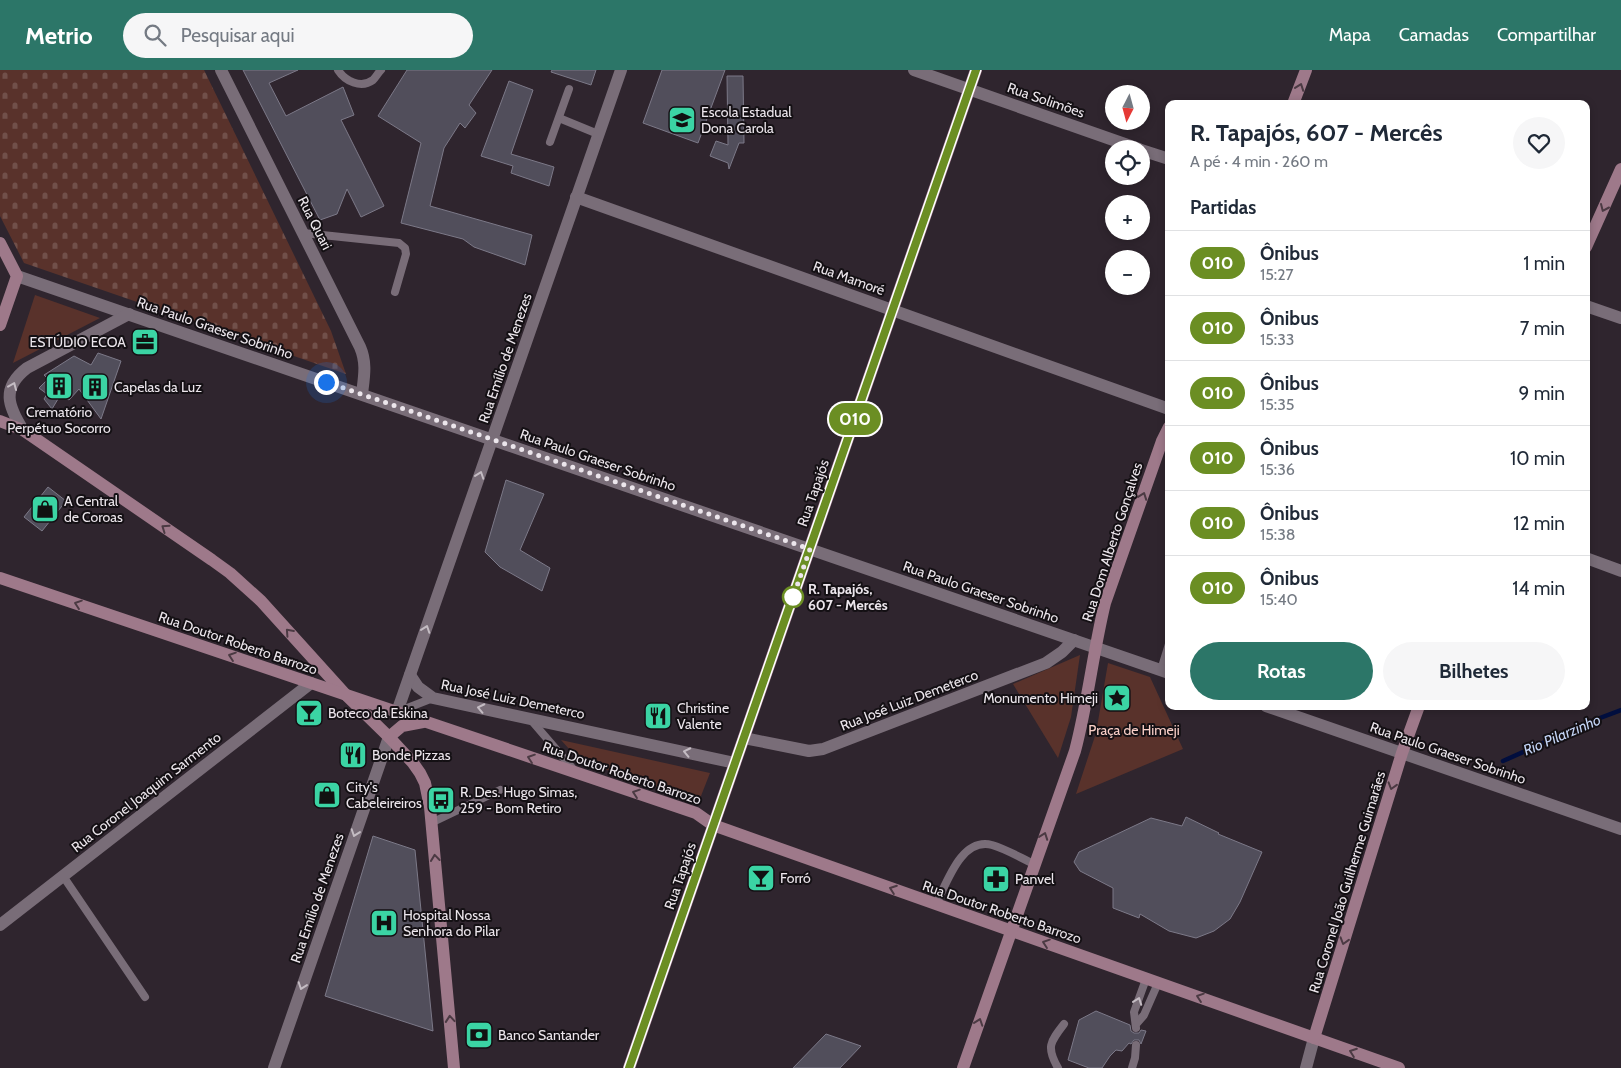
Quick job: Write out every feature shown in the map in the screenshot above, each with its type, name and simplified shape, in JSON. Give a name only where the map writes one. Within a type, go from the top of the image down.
[{"type":"main road","name":"Rua Tapajós","points":[[629,1068],[976,70]]},
{"type":"main road","points":[[1295,100],[1306,70]]},
{"type":"main road","points":[[1590,238],[1621,169]]},
{"type":"main road","points":[[0,242],[17,276],[0,325]]},
{"type":"main road","points":[[0,421],[23,430],[230,573],[261,601],[345,694],[389,737],[420,773],[428,793],[454,1068]]},
{"type":"main road","name":"Rua Dom Alberto Gonçalves","points":[[963,1068],[1077,743],[1096,648],[1098,628],[1105,603],[1165,437]]},
{"type":"main road","name":"Rua Doutor Roberto Barrozo","points":[[0,578],[696,814],[713,825],[1399,1068]]},
{"type":"main road","points":[[311,683],[313,658]]},
{"type":"main road","name":"Rua Coronel João Guilherme Guimarães","points":[[1314,1038],[1402,753],[1418,710]]},
{"type":"main road","points":[[389,737],[402,726],[426,722]]},
{"type":"street","name":"Rua Quari","points":[[221,70],[364,358],[365,373],[362,394]]},
{"type":"street","name":"Rua Emílio de Menezes","points":[[397,712],[620,70]]},
{"type":"street","name":"Rua Solimões","points":[[914,70],[1114,140]]},
{"type":"street","name":"Rua Solimões","points":[[1150,152],[1165,158]]},
{"type":"street","name":"Rua Mamoré","points":[[576,196],[1165,408]]},
{"type":"street","name":"Rua Paulo Graeser Sobrinho","points":[[17,276],[1165,671]]},
{"type":"street","points":[[1590,307],[1621,318]]},
{"type":"street","points":[[23,430],[12,414],[9,404],[9,395],[18,374],[129,314]]},
{"type":"street","points":[[1590,559],[1621,571]]},
{"type":"street","name":"Rua José Luiz Demeterco","points":[[744,738],[808,751],[823,749],[1046,663],[1062,652],[1074,640]]},
{"type":"street","name":"Rua José Luiz Demeterco","points":[[410,675],[418,687],[433,698],[735,763]]},
{"type":"street","name":"Rua Coronel Joaquim Sarmento","points":[[0,926],[311,683]]},
{"type":"street","name":"Rua Paulo Graeser Sobrinho","points":[[1278,710],[1621,829]]},
{"type":"street","name":"Rua Emílio de Menezes","points":[[274,1068],[389,737]]},
{"type":"street","name":"Rua Coronel João Guilherme Guimarães","points":[[1306,1068],[1314,1038]]},
{"type":"lane","points":[[338,70],[350,82],[362,83],[373,79],[381,70]]},
{"type":"lane","points":[[550,142],[569,89]]},
{"type":"lane","points":[[559,118],[598,134]]},
{"type":"lane","points":[[303,233],[399,243],[405,248],[406,254],[396,292]]},
{"type":"lane","points":[[397,712],[433,698]]},
{"type":"lane","points":[[529,718],[577,773]]},
{"type":"lane","points":[[431,822],[500,790]]},
{"type":"lane","points":[[936,904],[962,855],[970,848],[979,844],[991,845],[1034,864]]},
{"type":"lane","points":[[63,876],[145,997]]},
{"type":"lane","points":[[1152,981],[1144,1015],[1137,1025],[1134,1012],[1152,981]]},
{"type":"lane","points":[[1058,1068],[1050,1049],[1052,1040],[1064,1024]]},
{"type":"lane","points":[[1132,1068],[1136,1045]]},
{"type":"green space","points":[[0,70],[204,70],[331,331],[346,374],[24,263],[0,216]]},
{"type":"green space","points":[[35,295],[100,318],[13,363]]},
{"type":"green space","name":"Praça de Himeji","points":[[1080,655],[1071,717],[1058,758],[1013,684]]},
{"type":"green space","name":"Praça de Himeji","points":[[1108,663],[1150,677],[1183,749],[1076,794],[1096,733]]},
{"type":"green space","points":[[561,740],[710,773],[699,801],[580,761]]},
{"type":"building","points":[[243,70],[298,70],[269,83],[286,116],[343,87],[354,115],[341,120],[384,206],[361,217],[347,189],[337,214],[320,220]]},
{"type":"building","points":[[407,70],[492,70],[469,105],[476,113],[465,128],[460,123],[444,148],[430,206],[532,235],[525,265],[474,247],[463,239],[401,223],[421,143],[378,116]]},
{"type":"building","points":[[552,70],[596,70],[591,85],[551,72]]},
{"type":"building","points":[[662,70],[725,70],[698,143],[643,123]]},
{"type":"building","points":[[727,76],[743,76],[744,143],[739,143],[729,169],[728,163],[710,156],[716,141],[728,145]]},
{"type":"building","points":[[509,81],[533,90],[511,154],[554,167],[549,186],[511,173],[513,166],[481,156]]},
{"type":"building","name":"Capelas da Luz","points":[[98,353],[121,361],[101,419],[79,389],[69,400],[61,394],[52,409],[44,399],[47,394],[39,388],[48,379],[44,375],[74,356],[91,365]]},
{"type":"building","points":[[506,480],[544,494],[520,550],[550,568],[542,591],[500,567],[485,552]]},
{"type":"building","name":"A Central de Coroas","points":[[48,487],[66,501],[42,531],[24,517]]},
{"type":"building","points":[[1186,817],[1218,834],[1262,852],[1240,902],[1230,919],[1214,931],[1196,938],[1169,931],[1140,914],[1139,918],[1113,908],[1113,888],[1080,871],[1074,862],[1079,852],[1151,818],[1182,826]]},
{"type":"building","name":"Hospital Nossa Senhora do Pilar","points":[[373,836],[415,850],[433,1031],[325,996]]},
{"type":"building","points":[[1096,1011],[1130,1025],[1131,1031],[1134,1033],[1139,1033],[1141,1030],[1146,1031],[1141,1044],[1139,1040],[1134,1040],[1122,1051],[1116,1050],[1102,1068],[1089,1068],[1068,1060],[1079,1020]]},
{"type":"building","points":[[826,1034],[861,1046],[840,1068],[793,1068]]},
{"type":"waterway","name":"Rio Pilarzinho","points":[[1503,761],[1621,710]]},
{"type":"bus line","name":"010","points":[[629,1068],[976,70]]},
{"type":"place","name":"Escola Estadual Dona Carola","points":[[682,120]]},
{"type":"place","name":"ESTÚDIO ECOA","points":[[145,342]]},
{"type":"place","name":"Crematório Perpétuo Socorro","points":[[59,386]]},
{"type":"place","name":"Capelas da Luz","points":[[95,387]]},
{"type":"place","name":"A Central de Coroas","points":[[45,509]]},
{"type":"place","name":"R. Tapajós, 607 - Mercês","points":[[793,597]]},
{"type":"place","name":"Monumento Himeji","points":[[1117,698]]},
{"type":"place","name":"Boteco da Eskina","points":[[309,713]]},
{"type":"place","name":"Christine Valente","points":[[658,716]]},
{"type":"place","name":"Bonde Pizzas","points":[[353,755]]},
{"type":"place","name":"City's Cabeleireiros","points":[[327,795]]},
{"type":"place","name":"R. Des. Hugo Simas, 259 - Bom Retiro","points":[[441,800]]},
{"type":"place","name":"Forró","points":[[761,878]]},
{"type":"place","name":"Panvel","points":[[996,879]]},
{"type":"place","name":"Hospital Nossa Senhora do Pilar","points":[[384,923]]},
{"type":"place","name":"Banco Santander","points":[[479,1035]]},
{"type":"route","points":[[326,382],[810,549],[792,600],[793,597]]}]
